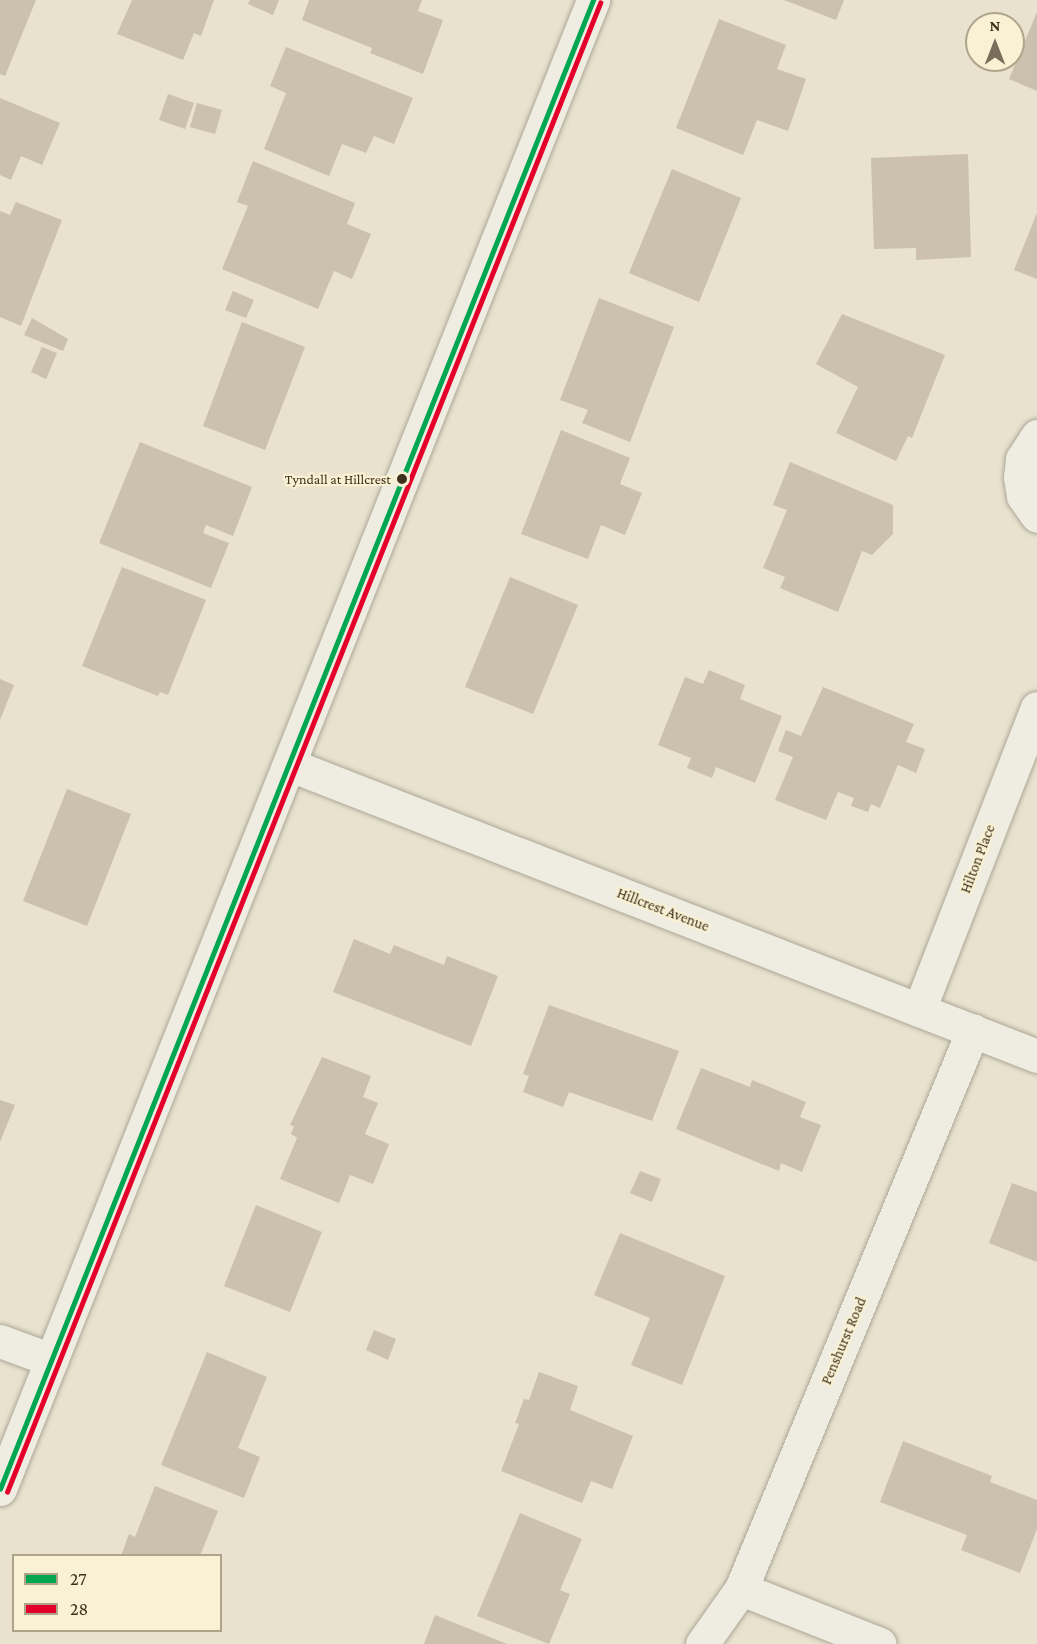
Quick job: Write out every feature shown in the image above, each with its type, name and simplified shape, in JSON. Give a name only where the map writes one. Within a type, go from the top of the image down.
[{"type":"street","points":[[0,1489],[593,0]]},
{"type":"street","points":[[1037,436],[1022,459],[1020,477],[1023,496],[1037,516]]},
{"type":"street","name":"Hilton Place","points":[[919,1010],[1037,708]]},
{"type":"street","name":"Hillcrest Avenue","points":[[290,765],[1037,1056]]},
{"type":"street","name":"Penshurst Road","points":[[702,1644],[741,1589],[973,1030]]},
{"type":"street","points":[[0,1341],[52,1360]]},
{"type":"street","points":[[741,1589],[880,1644]]},
{"type":"building","points":[[0,0],[36,0],[5,76],[0,74]]},
{"type":"building","points":[[132,0],[214,0],[201,36],[194,33],[183,60],[117,34]]},
{"type":"building","points":[[250,0],[279,0],[273,15],[248,4]]},
{"type":"building","points":[[309,0],[422,0],[418,11],[443,20],[423,74],[370,53],[372,48],[302,20]]},
{"type":"building","points":[[784,0],[844,0],[836,20]]},
{"type":"building","points":[[1037,12],[1037,91],[1009,79],[1012,72],[1025,72],[1025,41]]},
{"type":"building","points":[[719,19],[786,45],[777,69],[806,79],[788,131],[757,120],[743,155],[676,128]]},
{"type":"building","points":[[286,47],[413,98],[394,144],[374,136],[366,153],[342,144],[329,176],[264,149],[286,93],[270,86]]},
{"type":"building","points":[[168,94],[194,103],[185,129],[159,120]]},
{"type":"building","points":[[0,98],[60,123],[42,165],[21,156],[11,180],[0,175]]},
{"type":"building","points":[[197,103],[222,110],[215,134],[190,127]]},
{"type":"building","points":[[968,154],[971,257],[916,260],[916,248],[874,249],[871,158]]},
{"type":"building","points":[[253,161],[355,203],[347,224],[371,234],[352,279],[334,271],[318,309],[222,269],[248,206],[237,202]]},
{"type":"building","points":[[672,169],[741,198],[699,302],[629,273]]},
{"type":"building","points":[[16,202],[62,220],[21,326],[0,317],[0,211],[10,215]]},
{"type":"building","points":[[1037,213],[1037,279],[1014,270]]},
{"type":"building","points":[[233,291],[254,300],[246,318],[225,310]]},
{"type":"building","points":[[599,298],[674,327],[630,442],[582,423],[588,410],[560,400]]},
{"type":"building","points":[[842,314],[945,355],[912,438],[908,436],[896,461],[836,433],[858,387],[816,364]]},
{"type":"building","points":[[32,318],[68,339],[63,351],[24,335]]},
{"type":"building","points":[[242,322],[305,347],[265,450],[203,426]]},
{"type":"building","points":[[42,347],[57,353],[46,379],[31,372]]},
{"type":"building","points":[[561,430],[630,458],[620,484],[642,493],[625,535],[601,525],[588,559],[521,534]]},
{"type":"building","points":[[140,442],[252,487],[233,536],[206,525],[203,533],[229,543],[211,588],[99,543]]},
{"type":"building","points":[[790,462],[893,505],[893,534],[872,555],[862,551],[838,612],[780,588],[785,577],[763,568],[787,510],[773,505]]},
{"type":"building","points":[[122,567],[206,600],[168,695],[160,692],[158,696],[82,666]]},
{"type":"building","points":[[510,577],[578,605],[533,714],[465,687]]},
{"type":"building","points":[[709,670],[745,685],[740,699],[782,716],[755,783],[716,767],[712,778],[687,768],[691,758],[658,745],[685,677],[703,684]]},
{"type":"building","points":[[0,679],[14,685],[0,720]]},
{"type":"building","points":[[823,687],[914,724],[906,742],[925,749],[916,773],[898,765],[880,808],[871,804],[868,812],[851,806],[854,798],[838,792],[826,820],[775,800],[793,757],[778,751],[786,730],[801,736]]},
{"type":"building","points":[[67,789],[131,814],[87,926],[23,901]]},
{"type":"building","points":[[354,939],[390,954],[394,945],[444,965],[447,956],[498,976],[471,1046],[333,992]]},
{"type":"building","points":[[549,1005],[679,1051],[652,1121],[569,1092],[563,1107],[523,1092],[529,1076],[523,1074]]},
{"type":"building","points":[[322,1057],[371,1076],[363,1097],[378,1103],[365,1134],[389,1144],[373,1184],[350,1175],[339,1203],[280,1179],[297,1138],[291,1134],[294,1126],[290,1125]]},
{"type":"building","points":[[701,1068],[750,1087],[752,1080],[806,1102],[800,1117],[821,1125],[802,1172],[781,1163],[779,1171],[676,1129]]},
{"type":"building","points":[[0,1100],[15,1105],[0,1142]]},
{"type":"building","points":[[640,1171],[661,1179],[652,1202],[630,1193]]},
{"type":"building","points":[[1012,1183],[1037,1192],[1037,1262],[989,1243]]},
{"type":"building","points":[[256,1205],[322,1232],[290,1312],[224,1286]]},
{"type":"building","points":[[620,1233],[725,1276],[682,1385],[631,1365],[650,1318],[594,1295]]},
{"type":"building","points":[[374,1330],[396,1339],[388,1360],[366,1350]]},
{"type":"building","points":[[207,1352],[267,1377],[238,1448],[260,1457],[244,1498],[161,1465]]},
{"type":"building","points":[[539,1372],[578,1386],[570,1410],[633,1436],[612,1489],[591,1481],[582,1503],[501,1471],[519,1424],[515,1423],[524,1399],[529,1400]]},
{"type":"building","points":[[903,1441],[992,1476],[990,1482],[1037,1500],[1037,1529],[1020,1573],[961,1550],[967,1535],[880,1502]]},
{"type":"building","points":[[155,1486],[218,1511],[201,1554],[122,1554],[129,1534],[135,1537]]},
{"type":"building","points":[[520,1513],[582,1539],[560,1590],[570,1594],[549,1644],[477,1616]]},
{"type":"building","points":[[435,1615],[507,1644],[424,1644]]},
{"type":"transit line","name":"27","points":[[0,1489],[593,0]]},
{"type":"transit line","name":"28","points":[[7,1492],[600,3]]},
{"type":"place","name":"Tyndall at Hillcrest","points":[[402,479]]}]
